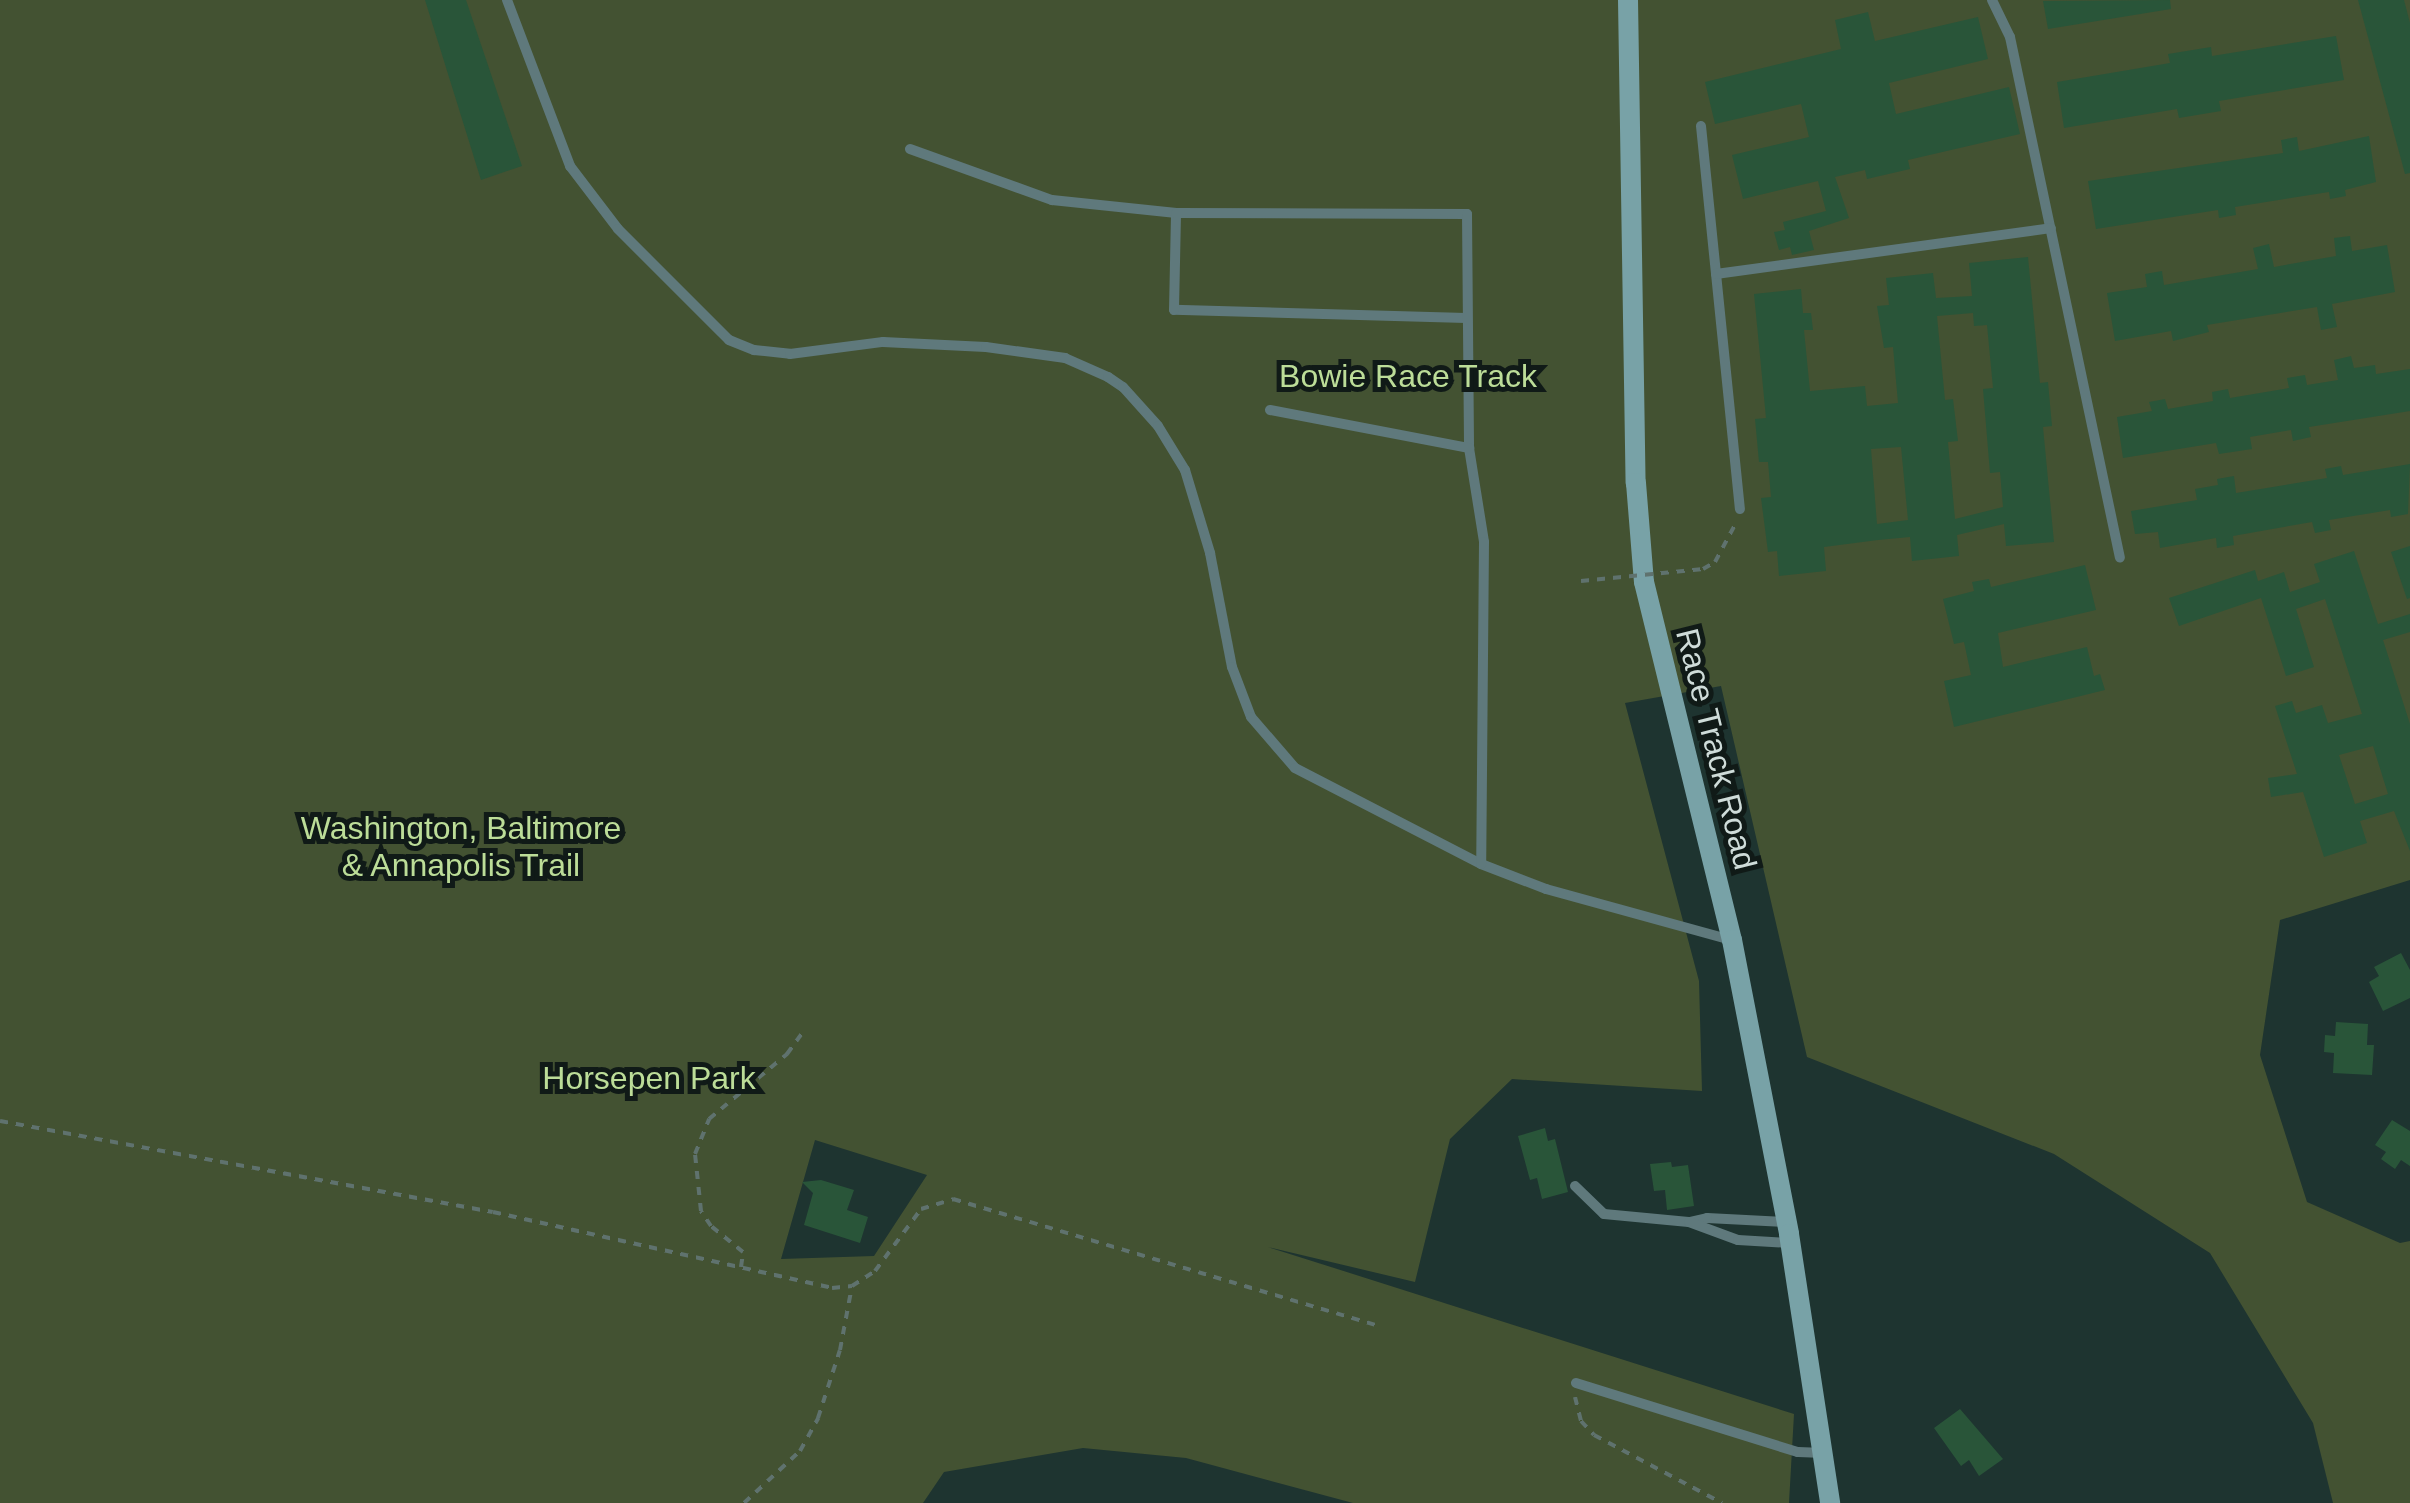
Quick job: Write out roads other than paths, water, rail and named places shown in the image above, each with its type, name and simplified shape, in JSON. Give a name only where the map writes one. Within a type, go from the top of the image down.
[{"type":"street","name":"Race Track Road","points":[[1628,0],[1640,546],[1732,940],[1788,1233],[1830,1503]]},
{"type":"lane","points":[[507,0],[570,166],[618,229],[729,340],[754,350],[790,354],[883,342],[1017,351],[1065,358],[1123,387],[1158,426],[1185,470],[1210,552],[1232,667],[1251,718],[1266,740],[1304,774],[1481,864],[1546,889],[1732,940]]},
{"type":"lane","points":[[1992,0],[2010,37],[2120,558]]},
{"type":"lane","points":[[1700,126],[1740,509]]},
{"type":"lane","points":[[910,149],[1052,200],[1176,212],[1466,214],[1469,448],[1484,542],[1481,864]]},
{"type":"lane","points":[[1176,212],[1174,310],[1466,318]]},
{"type":"lane","points":[[1716,274],[2051,228]]},
{"type":"lane","points":[[1270,410],[1469,448]]},
{"type":"lane","points":[[1574,1186],[1604,1214],[1689,1222],[1738,1240],[1788,1233]]},
{"type":"lane","points":[[1689,1222],[1707,1218],[1788,1233]]},
{"type":"lane","points":[[1576,1383],[1798,1452],[1825,1453]]},
{"type":"park label","name":"Bowie Race Track","points":[[1408,376]]},
{"type":"park label","name":"Washington, Baltimore & Annapolis Trail","points":[[461,848]]},
{"type":"park label","name":"Horsepen Park","points":[[649,1078]]}]
